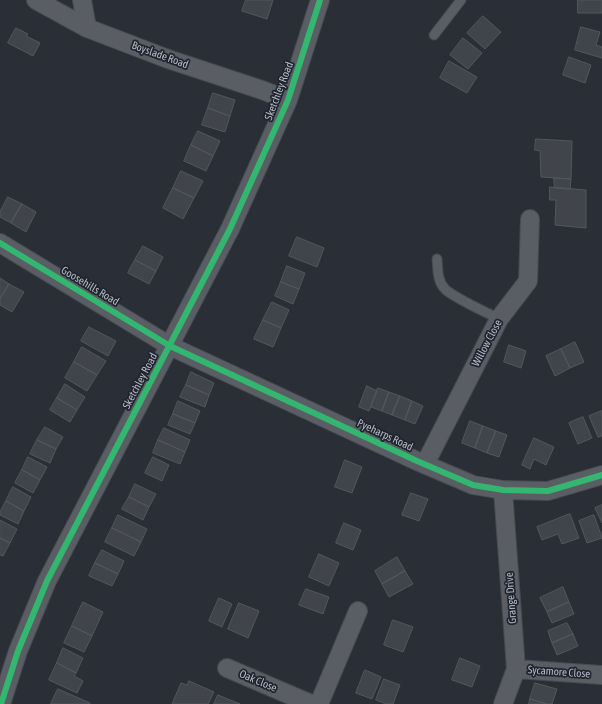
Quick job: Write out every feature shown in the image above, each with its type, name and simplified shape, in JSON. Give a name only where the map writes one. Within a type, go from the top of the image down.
[{"type":"street","name":"Boyslade Road","points":[[36,0],[87,28],[168,60],[262,90],[288,100]]},
{"type":"street","points":[[82,0],[87,28]]},
{"type":"street","name":"Sketchley Road","points":[[1,704],[18,651],[47,581],[230,229],[288,100],[320,0]]},
{"type":"street","name":"Willow Close","points":[[424,464],[499,319],[528,281],[530,219]]},
{"type":"street","name":"Goosehills Road","points":[[0,244],[170,346]]},
{"type":"street","name":"Pyeharps Road","points":[[170,346],[424,464],[473,485],[503,490],[548,491],[602,475]]},
{"type":"street","name":"Grange Drive","points":[[503,490],[516,669],[503,704]]},
{"type":"street","points":[[319,704],[358,611]]},
{"type":"street","name":"Oak Close","points":[[227,668],[311,704]]},
{"type":"street","name":"Sycamore Close","points":[[516,669],[602,675]]},
{"type":"lane","points":[[434,35],[461,0]]},
{"type":"lane","points":[[437,259],[438,275],[445,288],[453,295],[499,319]]},
{"type":"building","points":[[246,0],[273,0],[267,19],[242,11]]},
{"type":"building","points":[[578,0],[602,0],[602,13],[578,13]]},
{"type":"building","points":[[483,16],[501,32],[485,49],[467,33]]},
{"type":"building","points":[[581,27],[600,32],[596,45],[602,47],[602,58],[575,50]]},
{"type":"building","points":[[16,28],[28,34],[26,36],[40,43],[33,56],[8,43]]},
{"type":"building","points":[[463,38],[482,53],[468,69],[450,55]]},
{"type":"building","points":[[569,57],[591,65],[585,83],[563,75]]},
{"type":"building","points":[[449,61],[477,77],[467,93],[440,78]]},
{"type":"building","points":[[213,93],[235,100],[230,116],[208,108]]},
{"type":"building","points":[[208,108],[230,116],[225,132],[202,125]]},
{"type":"building","points":[[198,131],[220,141],[213,156],[191,145]]},
{"type":"building","points":[[536,139],[572,141],[571,179],[541,177],[540,151],[535,150]]},
{"type":"building","points":[[191,145],[213,156],[206,171],[184,161]]},
{"type":"building","points":[[181,171],[203,181],[194,198],[173,188]]},
{"type":"building","points":[[554,178],[571,179],[570,189],[555,188]]},
{"type":"building","points":[[550,187],[586,190],[586,228],[555,225],[556,200],[550,200]]},
{"type":"building","points":[[173,188],[194,198],[183,219],[163,208]]},
{"type":"building","points":[[8,197],[22,204],[11,223],[0,217],[0,212]]},
{"type":"building","points":[[22,204],[36,212],[26,232],[11,223]]},
{"type":"building","points":[[297,237],[324,248],[317,267],[289,256]]},
{"type":"building","points":[[143,246],[163,257],[156,271],[135,260]]},
{"type":"building","points":[[135,260],[156,271],[149,284],[128,273]]},
{"type":"building","points":[[287,266],[305,273],[299,289],[281,282]]},
{"type":"building","points":[[0,278],[9,284],[0,299]]},
{"type":"building","points":[[281,282],[299,289],[293,304],[275,296]]},
{"type":"building","points":[[9,284],[24,292],[12,312],[0,305],[0,299]]},
{"type":"building","points":[[272,302],[289,310],[281,328],[263,320]]},
{"type":"building","points":[[263,320],[281,328],[273,347],[254,339]]},
{"type":"building","points":[[89,327],[116,341],[108,356],[81,341]]},
{"type":"building","points":[[575,342],[584,362],[570,368],[561,349]]},
{"type":"building","points":[[509,345],[526,351],[521,368],[504,362]]},
{"type":"building","points":[[82,347],[106,361],[97,375],[74,362]]},
{"type":"building","points":[[561,349],[570,368],[555,376],[546,356]]},
{"type":"building","points":[[74,362],[97,375],[87,391],[65,378]]},
{"type":"building","points":[[191,372],[214,383],[209,395],[186,385]]},
{"type":"building","points":[[65,384],[85,397],[77,410],[57,398]]},
{"type":"building","points":[[186,385],[209,395],[205,407],[180,397]]},
{"type":"building","points":[[367,386],[377,391],[369,411],[359,407]]},
{"type":"building","points":[[378,388],[389,392],[382,411],[371,407]]},
{"type":"building","points":[[389,392],[400,396],[392,415],[382,411]]},
{"type":"building","points":[[400,396],[412,401],[405,420],[392,415]]},
{"type":"building","points":[[57,398],[77,410],[70,422],[50,410]]},
{"type":"building","points":[[178,401],[200,411],[195,423],[173,414]]},
{"type":"building","points":[[412,401],[423,406],[415,424],[405,420]]},
{"type":"building","points":[[602,411],[602,436],[598,437],[589,416]]},
{"type":"building","points":[[173,414],[195,423],[190,434],[168,425]]},
{"type":"building","points":[[583,417],[592,438],[578,444],[569,423]]},
{"type":"building","points":[[470,421],[483,426],[475,448],[462,443]]},
{"type":"building","points":[[483,426],[496,431],[487,453],[475,448]]},
{"type":"building","points":[[45,427],[63,437],[56,449],[37,440]]},
{"type":"building","points":[[164,428],[190,440],[185,452],[158,440]]},
{"type":"building","points":[[496,431],[507,435],[499,457],[487,453]]},
{"type":"building","points":[[534,438],[554,447],[546,465],[534,459],[530,469],[522,465]]},
{"type":"building","points":[[37,440],[56,449],[50,463],[30,454]]},
{"type":"building","points":[[158,440],[185,452],[180,464],[153,453]]},
{"type":"building","points":[[28,457],[47,467],[40,480],[22,470]]},
{"type":"building","points":[[153,457],[169,465],[162,481],[145,473]]},
{"type":"building","points":[[345,460],[362,467],[352,493],[335,487]]},
{"type":"building","points":[[22,470],[40,480],[33,493],[15,483]]},
{"type":"building","points":[[135,484],[156,494],[149,507],[129,497]]},
{"type":"building","points":[[13,487],[31,497],[24,511],[6,501]]},
{"type":"building","points":[[411,493],[428,499],[419,521],[402,515]]},
{"type":"building","points":[[129,497],[149,507],[143,520],[122,509]]},
{"type":"building","points":[[6,501],[24,511],[18,524],[0,515]]},
{"type":"building","points":[[602,505],[602,523],[595,508]]},
{"type":"building","points":[[570,514],[579,538],[562,544],[558,534],[542,540],[537,527]]},
{"type":"building","points":[[118,515],[147,529],[141,542],[112,528]]},
{"type":"building","points":[[594,515],[602,538],[587,543],[579,521]]},
{"type":"building","points":[[0,520],[17,529],[10,543],[0,538]]},
{"type":"building","points":[[344,523],[361,530],[353,550],[336,543]]},
{"type":"building","points":[[112,528],[141,542],[134,556],[105,542]]},
{"type":"building","points":[[0,538],[10,543],[3,556],[0,555]]},
{"type":"building","points":[[102,550],[124,561],[118,574],[95,563]]},
{"type":"building","points":[[319,554],[339,563],[329,586],[309,577]]},
{"type":"building","points":[[397,557],[405,571],[382,584],[375,571]]},
{"type":"building","points":[[95,563],[118,574],[112,586],[89,576]]},
{"type":"building","points":[[405,571],[413,584],[389,597],[382,584]]},
{"type":"building","points":[[563,587],[569,602],[547,612],[540,598]]},
{"type":"building","points":[[306,589],[329,597],[323,614],[299,605]]},
{"type":"building","points":[[219,598],[232,604],[222,627],[209,621]]},
{"type":"building","points":[[83,602],[103,612],[92,636],[72,626]]},
{"type":"building","points":[[569,602],[574,614],[552,623],[547,612]]},
{"type":"building","points":[[239,603],[259,611],[248,638],[228,629]]},
{"type":"building","points":[[393,620],[413,627],[403,652],[384,645]]},
{"type":"building","points":[[567,623],[573,634],[552,643],[548,631]]},
{"type":"building","points":[[72,626],[92,636],[84,652],[64,643]]},
{"type":"building","points":[[573,634],[578,646],[557,655],[552,643]]},
{"type":"building","points":[[63,648],[83,658],[76,673],[57,663]]},
{"type":"building","points":[[460,658],[480,666],[472,687],[452,680]]},
{"type":"building","points":[[57,663],[76,673],[74,676],[83,681],[77,693],[49,680]]},
{"type":"building","points":[[365,670],[381,677],[372,699],[356,693]]},
{"type":"building","points":[[384,679],[400,685],[393,704],[386,704],[376,700]]},
{"type":"building","points":[[189,681],[214,692],[208,704],[172,704],[181,683],[187,685]]},
{"type":"building","points":[[535,683],[557,689],[552,704],[530,699]]},
{"type":"building","points":[[58,689],[90,703],[90,704],[51,704]]},
{"type":"building","points":[[218,695],[240,704],[214,704]]},
{"type":"building","points":[[530,699],[547,704],[529,704]]},
{"type":"cycle path","points":[[1,704],[18,651],[47,581],[230,229],[288,100],[320,0]]},
{"type":"cycle path","points":[[0,243],[170,346],[417,461],[473,485],[503,490],[548,491],[602,475]]}]
